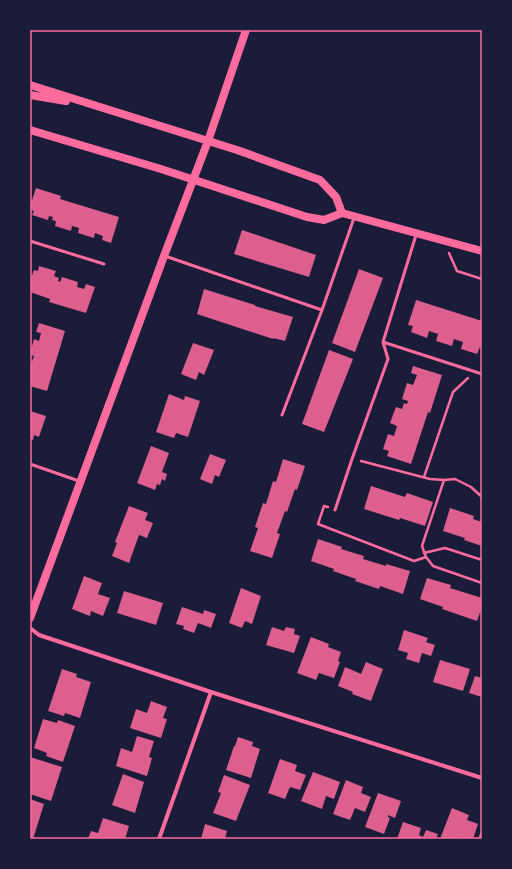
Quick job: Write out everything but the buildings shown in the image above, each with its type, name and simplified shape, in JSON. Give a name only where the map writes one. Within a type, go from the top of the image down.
[{"type":"main road","points":[[30,618],[208,141],[246,30]]},
{"type":"main road","points":[[30,85],[237,150],[320,180],[336,197],[342,213]]},
{"type":"main road","points":[[30,95],[97,106]]},
{"type":"main road","points":[[30,130],[161,169],[307,217],[324,220],[342,213],[482,251]]},
{"type":"street","points":[[30,628],[39,635],[211,692],[482,778]]},
{"type":"street","points":[[159,839],[211,692]]},
{"type":"lane","points":[[282,415],[322,310],[355,217]]},
{"type":"lane","points":[[335,510],[388,359],[383,342],[417,234]]},
{"type":"lane","points":[[30,241],[104,264]]},
{"type":"lane","points":[[164,256],[322,310]]},
{"type":"lane","points":[[383,342],[482,374]]},
{"type":"lane","points":[[30,464],[81,481]]},
{"type":"path","points":[[443,241],[457,271],[482,279]]},
{"type":"path","points":[[424,477],[453,392],[475,372]]},
{"type":"path","points":[[352,458],[430,479],[455,479],[471,487],[482,497]]},
{"type":"path","points":[[444,480],[422,546],[424,553],[426,558],[433,566],[482,583]]},
{"type":"path","points":[[335,510],[324,506],[318,524],[414,561],[426,558]]},
{"type":"path","points":[[424,553],[445,548],[482,560]]}]
